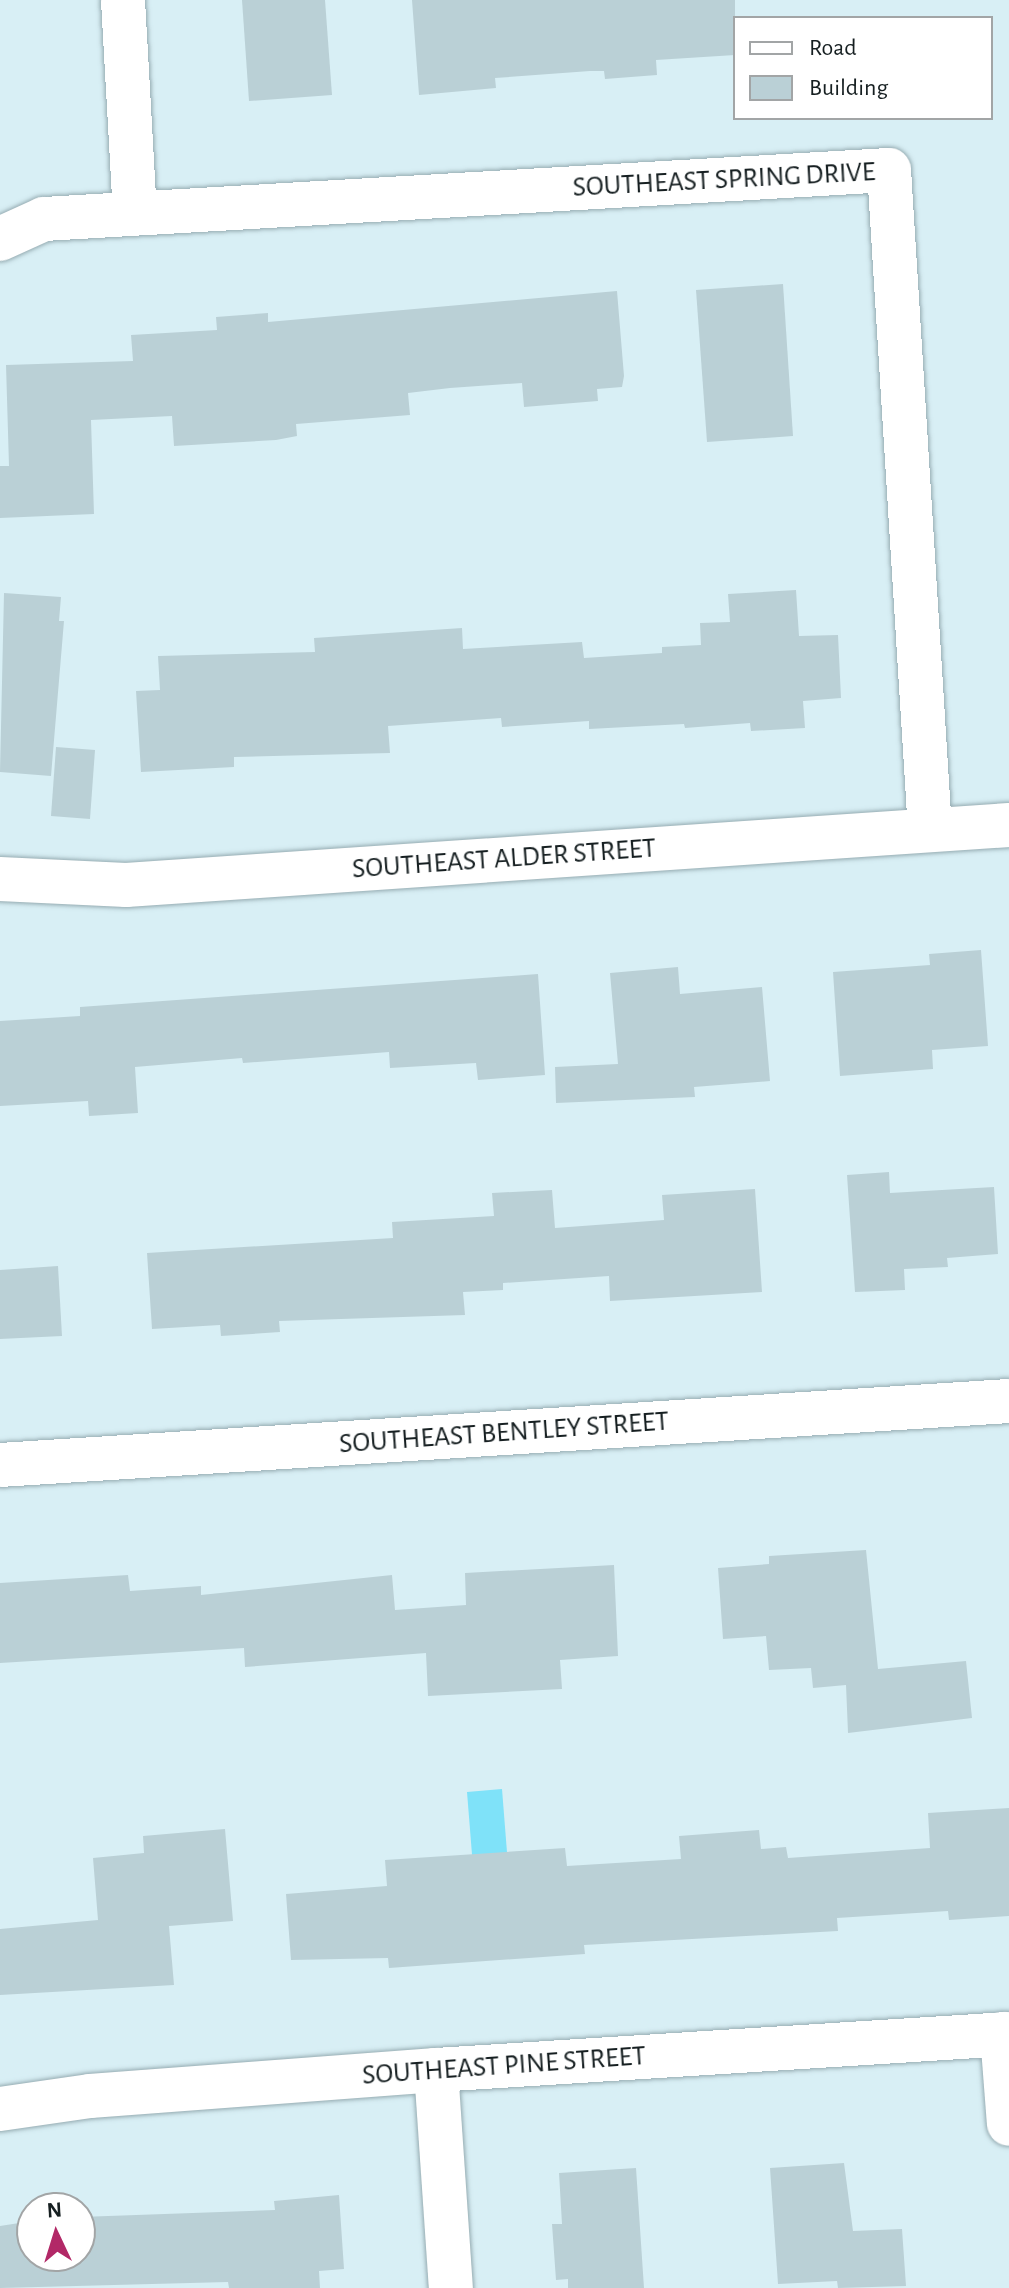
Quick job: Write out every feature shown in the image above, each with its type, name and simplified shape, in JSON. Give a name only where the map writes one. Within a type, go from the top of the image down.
[{"type":"street","points":[[123,0],[135,213]]},
{"type":"street","name":"SOUTHEAST SPRING DRIVE","points":[[0,239],[44,219],[889,170],[930,830]]},
{"type":"street","name":"SOUTHEAST ALDER STREET","points":[[0,879],[126,885],[1009,825]]},
{"type":"street","name":"SOUTHEAST BENTLEY STREET","points":[[0,1465],[1009,1401]]},
{"type":"street","points":[[1006,2034],[1009,2124]]},
{"type":"street","name":"SOUTHEAST PINE STREET","points":[[0,2109],[90,2096],[436,2070],[1006,2034]]},
{"type":"street","points":[[436,2070],[451,2288]]},
{"type":"water","points":[[502,1789],[508,1865],[473,1867],[467,1792]]},
{"type":"building","points":[[242,0],[325,0],[332,95],[249,101]]},
{"type":"building","points":[[412,0],[735,0],[733,55],[656,60],[657,75],[605,79],[604,71],[590,71],[495,78],[496,88],[419,95]]},
{"type":"building","points":[[783,284],[793,436],[707,442],[696,290]]},
{"type":"building","points":[[617,291],[624,376],[622,387],[597,389],[598,401],[524,407],[522,383],[450,388],[408,393],[410,415],[296,424],[297,436],[276,440],[174,446],[172,416],[91,420],[94,514],[0,518],[0,466],[9,466],[6,365],[133,361],[131,335],[217,330],[216,317],[268,313],[268,322]]},
{"type":"building","points":[[796,590],[799,636],[838,635],[841,698],[803,701],[805,728],[751,731],[750,723],[685,728],[684,724],[589,729],[589,721],[502,727],[501,718],[388,726],[390,753],[234,757],[234,767],[141,772],[136,691],[160,690],[158,656],[315,652],[314,638],[462,628],[463,649],[582,642],[584,658],[662,653],[662,647],[701,645],[700,623],[730,622],[728,594]]},
{"type":"building","points":[[4,593],[61,597],[59,621],[64,621],[51,776],[0,772]]},
{"type":"building","points":[[56,747],[95,750],[90,819],[51,816]]},
{"type":"building","points":[[981,950],[988,1046],[932,1050],[933,1069],[840,1076],[833,972],[930,965],[929,954]]},
{"type":"building","points":[[678,967],[680,994],[762,987],[770,1081],[694,1087],[695,1097],[556,1103],[555,1067],[618,1064],[610,973]]},
{"type":"building","points":[[538,974],[545,1075],[478,1080],[476,1063],[390,1068],[389,1052],[243,1063],[242,1058],[135,1067],[138,1113],[89,1116],[88,1101],[0,1106],[0,1021],[80,1016],[80,1007]]},
{"type":"building","points":[[889,1172],[890,1193],[994,1187],[998,1254],[947,1258],[948,1267],[904,1269],[905,1290],[855,1292],[847,1175]]},
{"type":"building","points":[[755,1189],[762,1292],[610,1301],[609,1276],[503,1283],[503,1290],[463,1292],[465,1315],[279,1321],[280,1332],[221,1336],[220,1325],[152,1329],[147,1253],[393,1238],[392,1222],[494,1216],[492,1193],[552,1190],[555,1228],[664,1220],[662,1195]]},
{"type":"building","points":[[58,1266],[62,1336],[0,1339],[0,1270]]},
{"type":"building","points":[[866,1550],[878,1669],[966,1661],[972,1718],[848,1733],[846,1685],[813,1688],[811,1668],[769,1670],[766,1636],[723,1639],[718,1568],[769,1564],[769,1556]]},
{"type":"building","points":[[614,1565],[618,1656],[560,1660],[562,1689],[428,1696],[426,1653],[245,1667],[244,1648],[0,1663],[0,1583],[128,1575],[130,1591],[201,1586],[201,1595],[392,1575],[395,1610],[466,1605],[465,1573]]},
{"type":"building","points":[[1009,1808],[1009,1916],[949,1920],[948,1911],[837,1918],[838,1931],[584,1945],[585,1954],[389,1968],[388,1958],[291,1960],[286,1894],[387,1886],[385,1860],[565,1848],[567,1866],[681,1859],[679,1836],[759,1830],[761,1849],[786,1847],[788,1858],[930,1848],[928,1813]]},
{"type":"building","points":[[225,1829],[233,1921],[169,1926],[174,1985],[0,1995],[0,1929],[98,1920],[93,1858],[144,1853],[143,1836]]},
{"type":"building","points":[[844,2163],[853,2231],[902,2229],[906,2286],[838,2288],[837,2281],[778,2284],[770,2168]]},
{"type":"building","points":[[636,2168],[644,2288],[568,2288],[568,2279],[556,2280],[552,2224],[562,2224],[559,2173]]},
{"type":"building","points":[[339,2195],[344,2269],[319,2271],[320,2288],[229,2288],[228,2282],[0,2288],[0,2226],[16,2224],[16,2272],[96,2272],[96,2216],[275,2210],[274,2201]]}]
